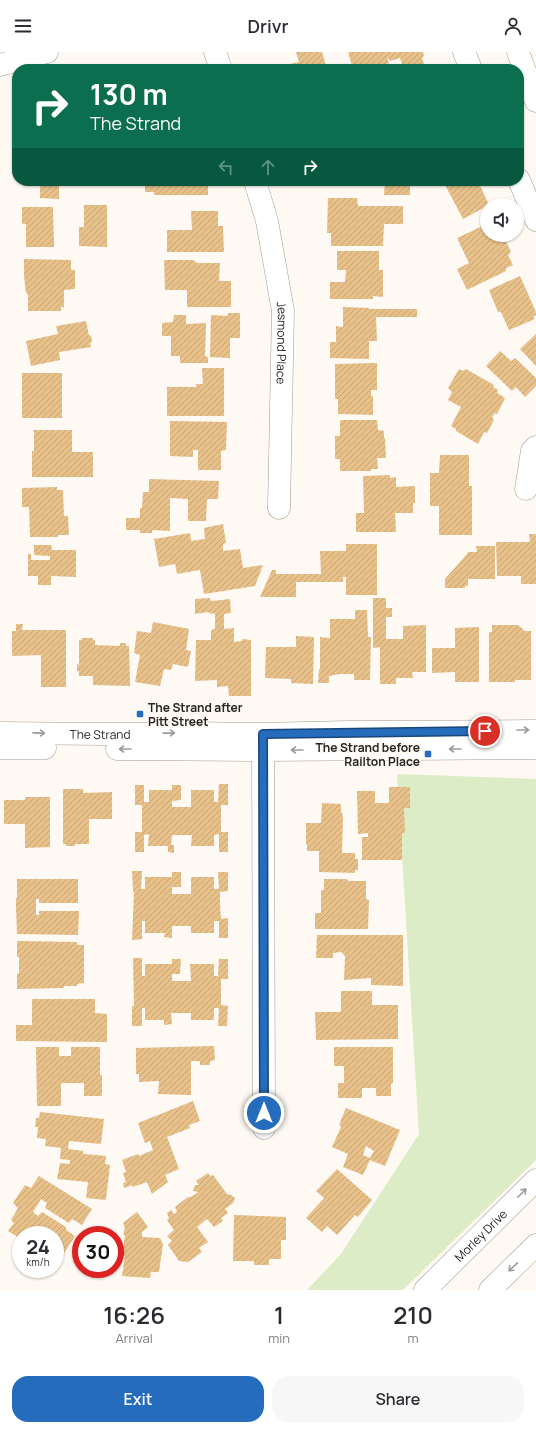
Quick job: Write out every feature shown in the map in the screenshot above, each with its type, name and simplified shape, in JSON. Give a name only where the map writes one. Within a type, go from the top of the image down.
[{"type":"main road","points":[[0,65],[47,52]]},
{"type":"main road","points":[[215,52],[219,64]]},
{"type":"main road","points":[[464,52],[469,64]]},
{"type":"main road","points":[[518,52],[522,64]]},
{"type":"main road","points":[[524,68],[536,101]]},
{"type":"main road","name":"Jesmond Place","points":[[256,186],[267,221],[283,311],[279,508]]},
{"type":"main road","points":[[522,186],[536,220]]},
{"type":"main road","points":[[526,489],[532,451],[536,447]]},
{"type":"main road","name":"The Strand","points":[[0,733],[191,733],[263,742],[348,732],[536,731]]},
{"type":"main road","points":[[263,742],[264,1128]]},
{"type":"main road","name":"The Strand","points":[[0,748],[263,742],[536,748]]},
{"type":"main road","name":"Morley Drive","points":[[425,1290],[536,1180]]},
{"type":"main road","points":[[490,1290],[536,1245]]},
{"type":"green space","points":[[397,774],[536,779],[536,1160],[403,1290],[307,1290],[341,1254],[419,1134]]},
{"type":"building","points":[[296,52],[322,52],[325,64],[290,64],[299,62]]},
{"type":"building","points":[[348,52],[423,52],[424,56],[422,58],[424,64],[402,64],[400,58],[390,61],[387,58],[389,63],[388,64],[352,64]]},
{"type":"building","points":[[40,186],[59,186],[59,199],[40,198]]},
{"type":"building","points":[[145,186],[208,186],[208,195],[154,195],[154,192],[145,192]]},
{"type":"building","points":[[385,186],[410,186],[410,195],[384,195]]},
{"type":"building","points":[[446,186],[480,186],[486,198],[480,198],[480,210],[463,219]]},
{"type":"building","points":[[328,198],[357,198],[358,206],[403,206],[403,224],[384,224],[383,246],[331,246],[331,233],[327,233]]},
{"type":"building","points":[[84,205],[107,205],[107,247],[79,246],[79,227],[84,227]]},
{"type":"building","points":[[22,207],[53,207],[54,247],[26,247],[26,224],[22,224]]},
{"type":"building","points":[[191,211],[218,211],[218,226],[223,226],[224,252],[167,252],[167,230],[192,230]]},
{"type":"building","points":[[480,227],[480,242],[506,242],[511,252],[508,255],[513,265],[506,268],[506,271],[467,290],[457,269],[469,263],[457,238]]},
{"type":"building","points":[[337,251],[379,251],[379,270],[383,270],[383,297],[373,296],[373,299],[330,299],[330,282],[345,282],[346,270],[337,270]]},
{"type":"building","points":[[24,259],[71,260],[71,270],[75,270],[75,289],[64,290],[64,307],[61,307],[61,311],[28,311],[28,294],[26,293],[24,276]]},
{"type":"building","points":[[164,260],[193,260],[197,263],[220,263],[219,281],[231,281],[231,307],[187,307],[187,290],[165,290]]},
{"type":"building","points":[[520,276],[536,315],[533,317],[535,319],[509,330],[501,312],[498,312],[489,290]]},
{"type":"building","points":[[343,307],[369,309],[417,309],[417,317],[376,317],[377,341],[369,341],[369,359],[330,358],[330,342],[336,342],[336,326],[343,327]]},
{"type":"building","points":[[228,313],[240,313],[240,338],[230,338],[230,358],[210,357],[211,315],[228,316]]},
{"type":"building","points":[[174,315],[186,315],[186,324],[206,323],[205,356],[208,357],[208,363],[180,363],[180,356],[171,356],[171,336],[162,336],[162,323],[173,322]]},
{"type":"building","points":[[86,321],[89,336],[91,335],[91,347],[59,352],[60,360],[31,366],[26,341],[58,334],[56,326]]},
{"type":"building","points":[[536,334],[536,366],[520,349]]},
{"type":"building","points":[[500,351],[511,361],[515,358],[536,378],[536,386],[525,397],[516,387],[512,391],[486,366]]},
{"type":"building","points":[[377,363],[377,390],[371,390],[371,396],[373,396],[373,415],[338,414],[338,399],[335,399],[335,364]]},
{"type":"building","points":[[202,368],[224,368],[224,416],[167,416],[167,387],[196,387],[196,384],[203,384]]},
{"type":"building","points":[[459,369],[463,371],[466,369],[494,385],[493,387],[498,390],[497,393],[505,398],[497,414],[495,413],[492,417],[494,420],[487,433],[484,432],[478,444],[456,431],[456,429],[451,426],[461,407],[448,400],[452,392],[448,388]]},
{"type":"building","points":[[22,373],[62,373],[62,418],[22,418]]},
{"type":"building","points":[[340,420],[377,420],[378,430],[384,431],[386,458],[377,458],[378,469],[371,469],[371,471],[340,471],[340,459],[335,459],[335,436],[340,436]]},
{"type":"building","points":[[170,421],[227,422],[226,450],[221,451],[221,470],[198,470],[198,450],[193,450],[193,457],[170,456]]},
{"type":"building","points":[[33,430],[72,430],[72,452],[93,452],[93,477],[32,477],[32,451],[34,451]]},
{"type":"building","points":[[440,455],[469,455],[469,486],[472,486],[472,535],[439,535],[439,506],[430,506],[430,473],[439,473]]},
{"type":"building","points":[[390,475],[390,478],[396,477],[396,487],[415,486],[415,503],[413,503],[413,513],[395,513],[396,532],[356,532],[356,513],[364,513],[363,476]]},
{"type":"building","points":[[149,479],[219,481],[218,499],[207,499],[206,521],[188,521],[188,499],[170,498],[170,531],[152,530],[152,533],[140,533],[140,530],[126,530],[126,518],[140,518],[143,492],[149,492]]},
{"type":"building","points":[[57,487],[57,490],[63,490],[64,516],[68,516],[69,535],[58,535],[58,537],[30,537],[29,507],[22,507],[22,488]]},
{"type":"building","points":[[223,524],[226,543],[223,544],[223,551],[240,549],[243,568],[263,565],[255,586],[204,594],[200,570],[177,574],[175,564],[159,567],[154,539],[190,533],[191,541],[205,539],[204,528]]},
{"type":"building","points":[[529,534],[536,534],[536,584],[521,584],[521,576],[497,576],[496,542],[530,542]]},
{"type":"building","points":[[346,544],[377,544],[377,595],[346,595],[346,577],[343,577],[343,582],[296,582],[296,597],[260,597],[272,570],[276,570],[276,574],[321,574],[320,551],[346,551]]},
{"type":"building","points":[[34,545],[51,545],[52,550],[76,550],[76,577],[51,576],[51,585],[38,585],[38,576],[28,576],[28,554],[31,554],[31,560],[50,560],[50,556],[34,555]]},
{"type":"building","points":[[476,546],[495,546],[495,579],[468,579],[468,586],[465,586],[465,588],[445,588],[445,579],[468,552],[477,552]]},
{"type":"building","points":[[210,598],[212,601],[230,599],[231,613],[224,614],[224,629],[234,628],[234,642],[242,641],[242,639],[251,640],[251,696],[229,696],[228,686],[217,687],[217,680],[195,681],[196,640],[211,640],[211,630],[215,629],[215,613],[210,614],[209,612],[195,614],[195,599]]},
{"type":"building","points":[[373,598],[386,598],[386,608],[392,608],[392,617],[386,617],[386,639],[403,639],[403,626],[426,625],[426,672],[412,672],[413,678],[396,678],[396,684],[380,684],[380,647],[373,648]]},
{"type":"building","points":[[355,610],[367,610],[368,637],[371,637],[370,680],[354,680],[354,674],[340,674],[329,676],[329,683],[318,683],[320,669],[320,637],[330,638],[330,619],[355,619]]},
{"type":"building","points":[[153,622],[189,629],[186,650],[191,651],[188,667],[173,664],[171,670],[164,669],[160,686],[135,682],[140,655],[134,653],[137,631],[151,633]]},
{"type":"building","points":[[16,624],[23,624],[22,630],[66,630],[66,687],[41,687],[41,655],[12,656],[12,631],[16,631]]},
{"type":"building","points":[[492,625],[518,625],[524,631],[531,631],[531,680],[515,680],[515,682],[489,682],[489,632],[492,632]]},
{"type":"building","points":[[479,627],[479,682],[455,682],[455,672],[432,673],[432,648],[455,648],[455,628]]},
{"type":"building","points":[[296,636],[314,637],[313,684],[291,683],[291,679],[265,678],[266,647],[296,647]]},
{"type":"building","points":[[81,638],[93,638],[93,640],[95,640],[95,645],[120,646],[120,643],[126,643],[126,646],[129,646],[130,686],[93,685],[93,676],[79,676],[77,664],[79,665],[79,640],[82,640]]},
{"type":"building","points":[[219,784],[228,784],[228,805],[221,805],[221,832],[228,832],[228,852],[219,852],[219,834],[214,835],[214,846],[191,846],[192,835],[172,835],[171,845],[174,845],[174,853],[168,852],[168,846],[148,846],[149,834],[144,835],[144,852],[135,852],[135,832],[142,832],[142,805],[135,805],[135,785],[144,785],[144,802],[149,802],[149,790],[172,790],[172,785],[181,785],[181,800],[172,801],[172,807],[191,807],[191,790],[214,790],[214,802],[218,802]]},
{"type":"building","points":[[389,787],[410,787],[410,808],[404,808],[405,833],[402,833],[402,860],[362,860],[362,837],[368,837],[368,833],[358,834],[357,791],[375,791],[375,803],[389,803]]},
{"type":"building","points":[[63,789],[83,789],[83,793],[112,792],[112,819],[89,819],[89,844],[75,844],[75,846],[66,846],[66,844],[63,844]]},
{"type":"building","points":[[25,797],[50,797],[50,847],[25,848],[25,824],[4,824],[4,800],[25,800]]},
{"type":"building","points":[[322,803],[341,804],[341,813],[342,812],[343,817],[342,853],[355,853],[355,859],[358,859],[358,870],[355,870],[355,873],[319,872],[319,851],[307,851],[306,823],[321,823]]},
{"type":"building","points":[[132,871],[142,871],[141,889],[145,889],[145,877],[172,877],[172,872],[181,872],[181,887],[172,887],[172,894],[191,894],[191,877],[214,877],[214,889],[219,889],[218,872],[228,872],[228,891],[220,892],[220,905],[221,919],[228,918],[228,938],[219,938],[219,921],[214,921],[214,933],[191,933],[191,926],[172,926],[172,938],[164,937],[165,933],[145,933],[145,921],[142,921],[142,939],[132,940],[134,892]]},
{"type":"building","points":[[17,879],[78,879],[78,903],[39,903],[39,899],[36,899],[36,915],[39,915],[39,911],[79,911],[78,935],[17,934]]},
{"type":"building","points":[[324,879],[366,881],[366,899],[369,900],[368,929],[315,929],[315,913],[321,913],[321,890],[324,890]]},
{"type":"building","points":[[317,935],[403,935],[403,986],[371,985],[371,978],[344,980],[345,956],[341,952],[333,953],[333,958],[316,958]]},
{"type":"building","points":[[17,941],[77,942],[77,945],[84,945],[84,983],[77,984],[77,986],[64,986],[64,988],[17,989],[19,957],[17,957]]},
{"type":"building","points":[[133,958],[142,958],[142,976],[145,976],[145,964],[172,964],[172,959],[181,959],[180,974],[172,974],[172,981],[191,981],[190,964],[214,964],[214,976],[218,976],[219,959],[228,959],[228,979],[221,979],[221,1005],[228,1006],[227,1026],[218,1026],[219,1008],[214,1008],[214,1020],[191,1020],[191,1013],[171,1013],[172,1024],[164,1025],[164,1020],[145,1020],[145,1008],[142,1008],[142,1026],[132,1026],[132,1006],[134,1006]]},
{"type":"building","points":[[341,991],[372,991],[372,1005],[398,1005],[398,1039],[316,1040],[315,1012],[341,1012]]},
{"type":"building","points":[[32,999],[95,999],[95,1013],[107,1014],[107,1042],[16,1041],[16,1025],[32,1025]]},
{"type":"building","points":[[214,1046],[215,1060],[210,1061],[210,1065],[200,1065],[200,1061],[191,1061],[191,1095],[158,1094],[159,1081],[139,1082],[139,1074],[136,1074],[136,1048]]},
{"type":"building","points":[[36,1047],[59,1047],[59,1056],[71,1056],[71,1047],[100,1047],[102,1096],[84,1096],[84,1083],[61,1083],[61,1106],[37,1106]]},
{"type":"building","points":[[334,1047],[393,1047],[393,1083],[391,1083],[391,1096],[376,1096],[376,1088],[362,1088],[362,1098],[338,1098],[338,1083],[344,1083],[344,1066],[334,1066]]},
{"type":"building","points":[[193,1101],[200,1121],[189,1125],[190,1128],[167,1137],[179,1169],[165,1175],[168,1182],[152,1194],[147,1182],[133,1187],[132,1185],[124,1188],[123,1183],[126,1182],[123,1173],[126,1172],[122,1160],[138,1154],[139,1156],[153,1150],[150,1141],[145,1143],[138,1123]]},
{"type":"building","points":[[346,1108],[400,1130],[385,1166],[370,1160],[363,1175],[343,1167],[348,1154],[332,1147],[341,1127],[339,1125]],"holes":[[[366,1146],[374,1151],[370,1158],[363,1155]]]},
{"type":"building","points":[[40,1112],[104,1119],[101,1144],[69,1141],[68,1149],[83,1151],[83,1154],[106,1156],[105,1164],[110,1165],[106,1200],[86,1198],[88,1182],[57,1179],[60,1163],[70,1164],[70,1160],[60,1159],[61,1148],[45,1146],[46,1139],[37,1138],[38,1127],[35,1127],[36,1118],[39,1118]]},
{"type":"building","points":[[337,1169],[372,1200],[358,1217],[355,1215],[337,1235],[327,1226],[322,1232],[306,1218],[324,1198],[316,1191]]},
{"type":"building","points":[[208,1173],[210,1176],[213,1175],[227,1194],[235,1198],[233,1203],[225,1209],[228,1213],[221,1218],[223,1221],[214,1227],[207,1219],[197,1227],[208,1242],[199,1248],[202,1252],[188,1262],[179,1261],[168,1245],[172,1241],[167,1236],[174,1230],[167,1220],[169,1218],[167,1213],[171,1210],[174,1214],[176,1213],[175,1207],[188,1197],[191,1197],[197,1193],[198,1192],[193,1191],[195,1185],[199,1185],[196,1181]]},
{"type":"building","points":[[39,1176],[92,1209],[82,1225],[72,1219],[69,1223],[45,1208],[47,1203],[41,1199],[33,1212],[38,1216],[42,1212],[66,1227],[66,1230],[72,1234],[72,1241],[64,1253],[64,1226],[12,1226],[12,1233],[8,1231],[14,1223],[11,1220],[18,1208],[13,1203],[25,1185],[31,1188]]},
{"type":"building","points":[[137,1212],[148,1227],[142,1232],[142,1237],[160,1238],[163,1244],[159,1272],[151,1272],[150,1278],[124,1276],[125,1228],[123,1223]]},
{"type":"building","points":[[234,1215],[286,1217],[286,1240],[281,1240],[281,1259],[269,1259],[269,1265],[254,1265],[254,1261],[233,1261]]},
{"type":"place","name":"The Strand after Pitt Street","points":[[140,714]]},
{"type":"place","name":"The Strand before Railton Place","points":[[428,754]]},
{"type":"route","points":[[264,1113],[263,734],[485,731]]}]
